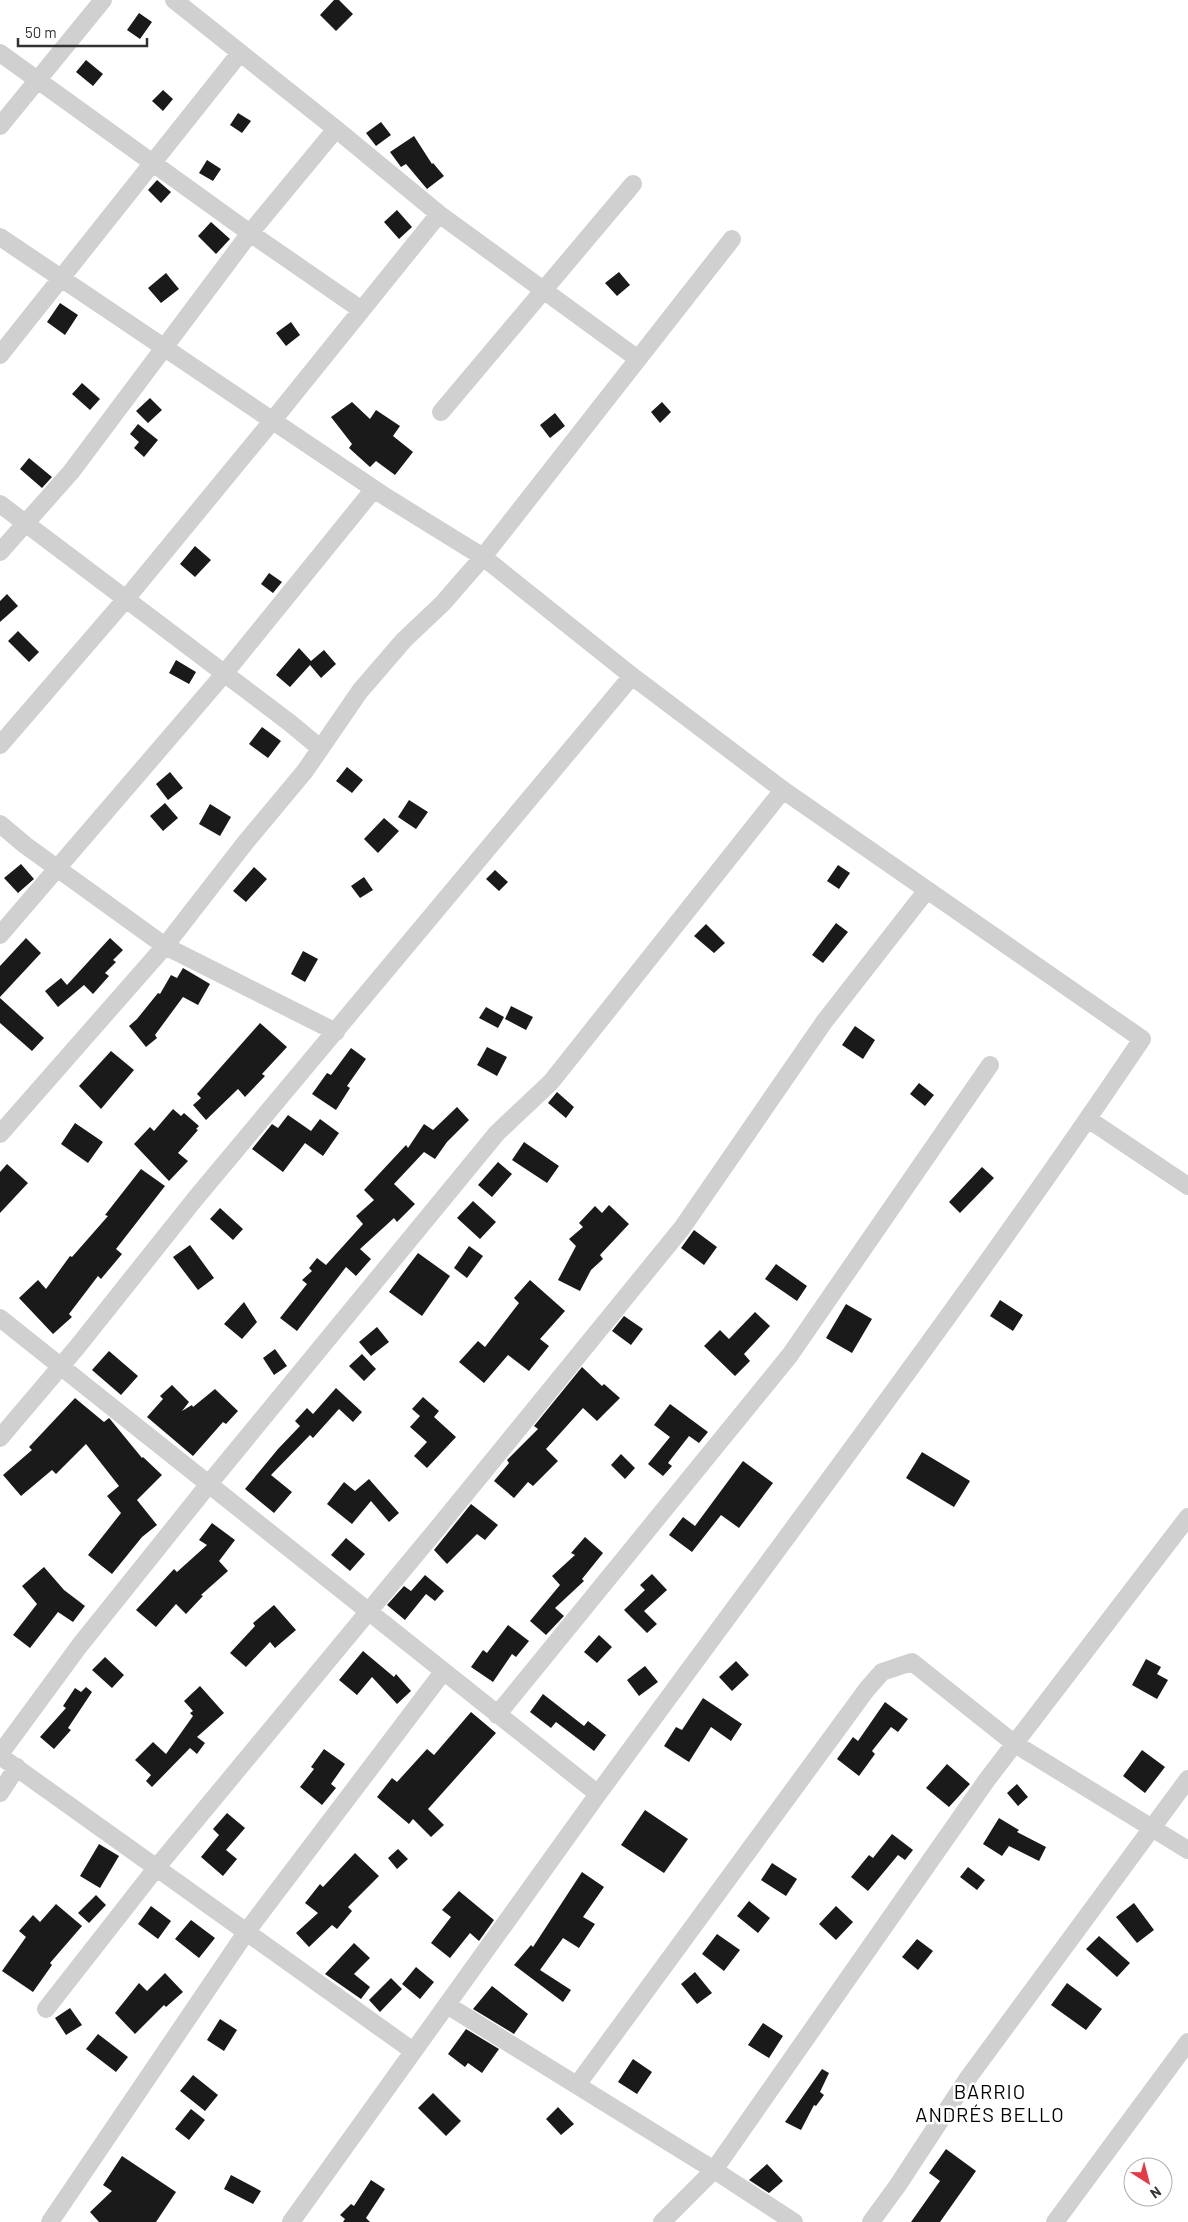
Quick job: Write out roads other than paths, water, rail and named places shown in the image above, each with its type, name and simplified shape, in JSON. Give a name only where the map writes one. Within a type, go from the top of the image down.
[{"type":"street","points":[[0,126],[103,0]]},
{"type":"street","points":[[174,0],[336,129],[438,214],[638,359]]},
{"type":"street","points":[[0,53],[250,233],[360,309]]},
{"type":"street","points":[[0,355],[240,53]]},
{"type":"street","points":[[0,552],[71,472],[250,233],[336,129]]},
{"type":"street","points":[[441,412],[633,184]]},
{"type":"street","points":[[0,745],[125,600],[273,420],[438,214]]},
{"type":"street","points":[[0,237],[374,489],[483,557],[632,676],[784,790],[1142,1039],[942,1326],[598,1794],[291,2222]]},
{"type":"street","points":[[0,1134],[165,946],[245,843],[305,771],[360,691],[404,640],[442,603],[483,557],[732,239]]},
{"type":"street","points":[[0,936],[224,674],[374,489]]},
{"type":"street","points":[[0,504],[290,723],[320,748]]},
{"type":"street","points":[[0,1438],[60,1367],[195,1199],[632,676]]},
{"type":"street","points":[[413,2052],[0,1755],[80,1645],[208,1485],[497,1133],[550,1082],[784,790]]},
{"type":"street","points":[[0,824],[25,845],[165,946],[336,1032]]},
{"type":"street","points":[[46,2009],[157,1867],[368,1613],[682,1228],[824,1022],[927,890]]},
{"type":"street","points":[[497,1716],[790,1355],[990,1065]]},
{"type":"street","points":[[1088,1119],[1188,1186]]},
{"type":"street","points":[[0,1318],[497,1716],[598,1794]]},
{"type":"street","points":[[662,2222],[714,2170],[981,1789],[1188,1517]]},
{"type":"street","points":[[577,2085],[866,1689],[882,1672],[912,1662],[1015,1744],[1188,1850]]},
{"type":"street","points":[[50,2222],[247,1931],[443,1672]]},
{"type":"street","points":[[0,1793],[17,1768]]},
{"type":"street","points":[[871,2222],[898,2185],[968,2078],[1188,1779]]},
{"type":"street","points":[[446,2005],[714,2170],[794,2222]]},
{"type":"street","points":[[1055,2222],[1188,2042]]},
{"type":"district","name":"BARRIO ANDRÉS BELLO","points":[[990,2102]]}]
